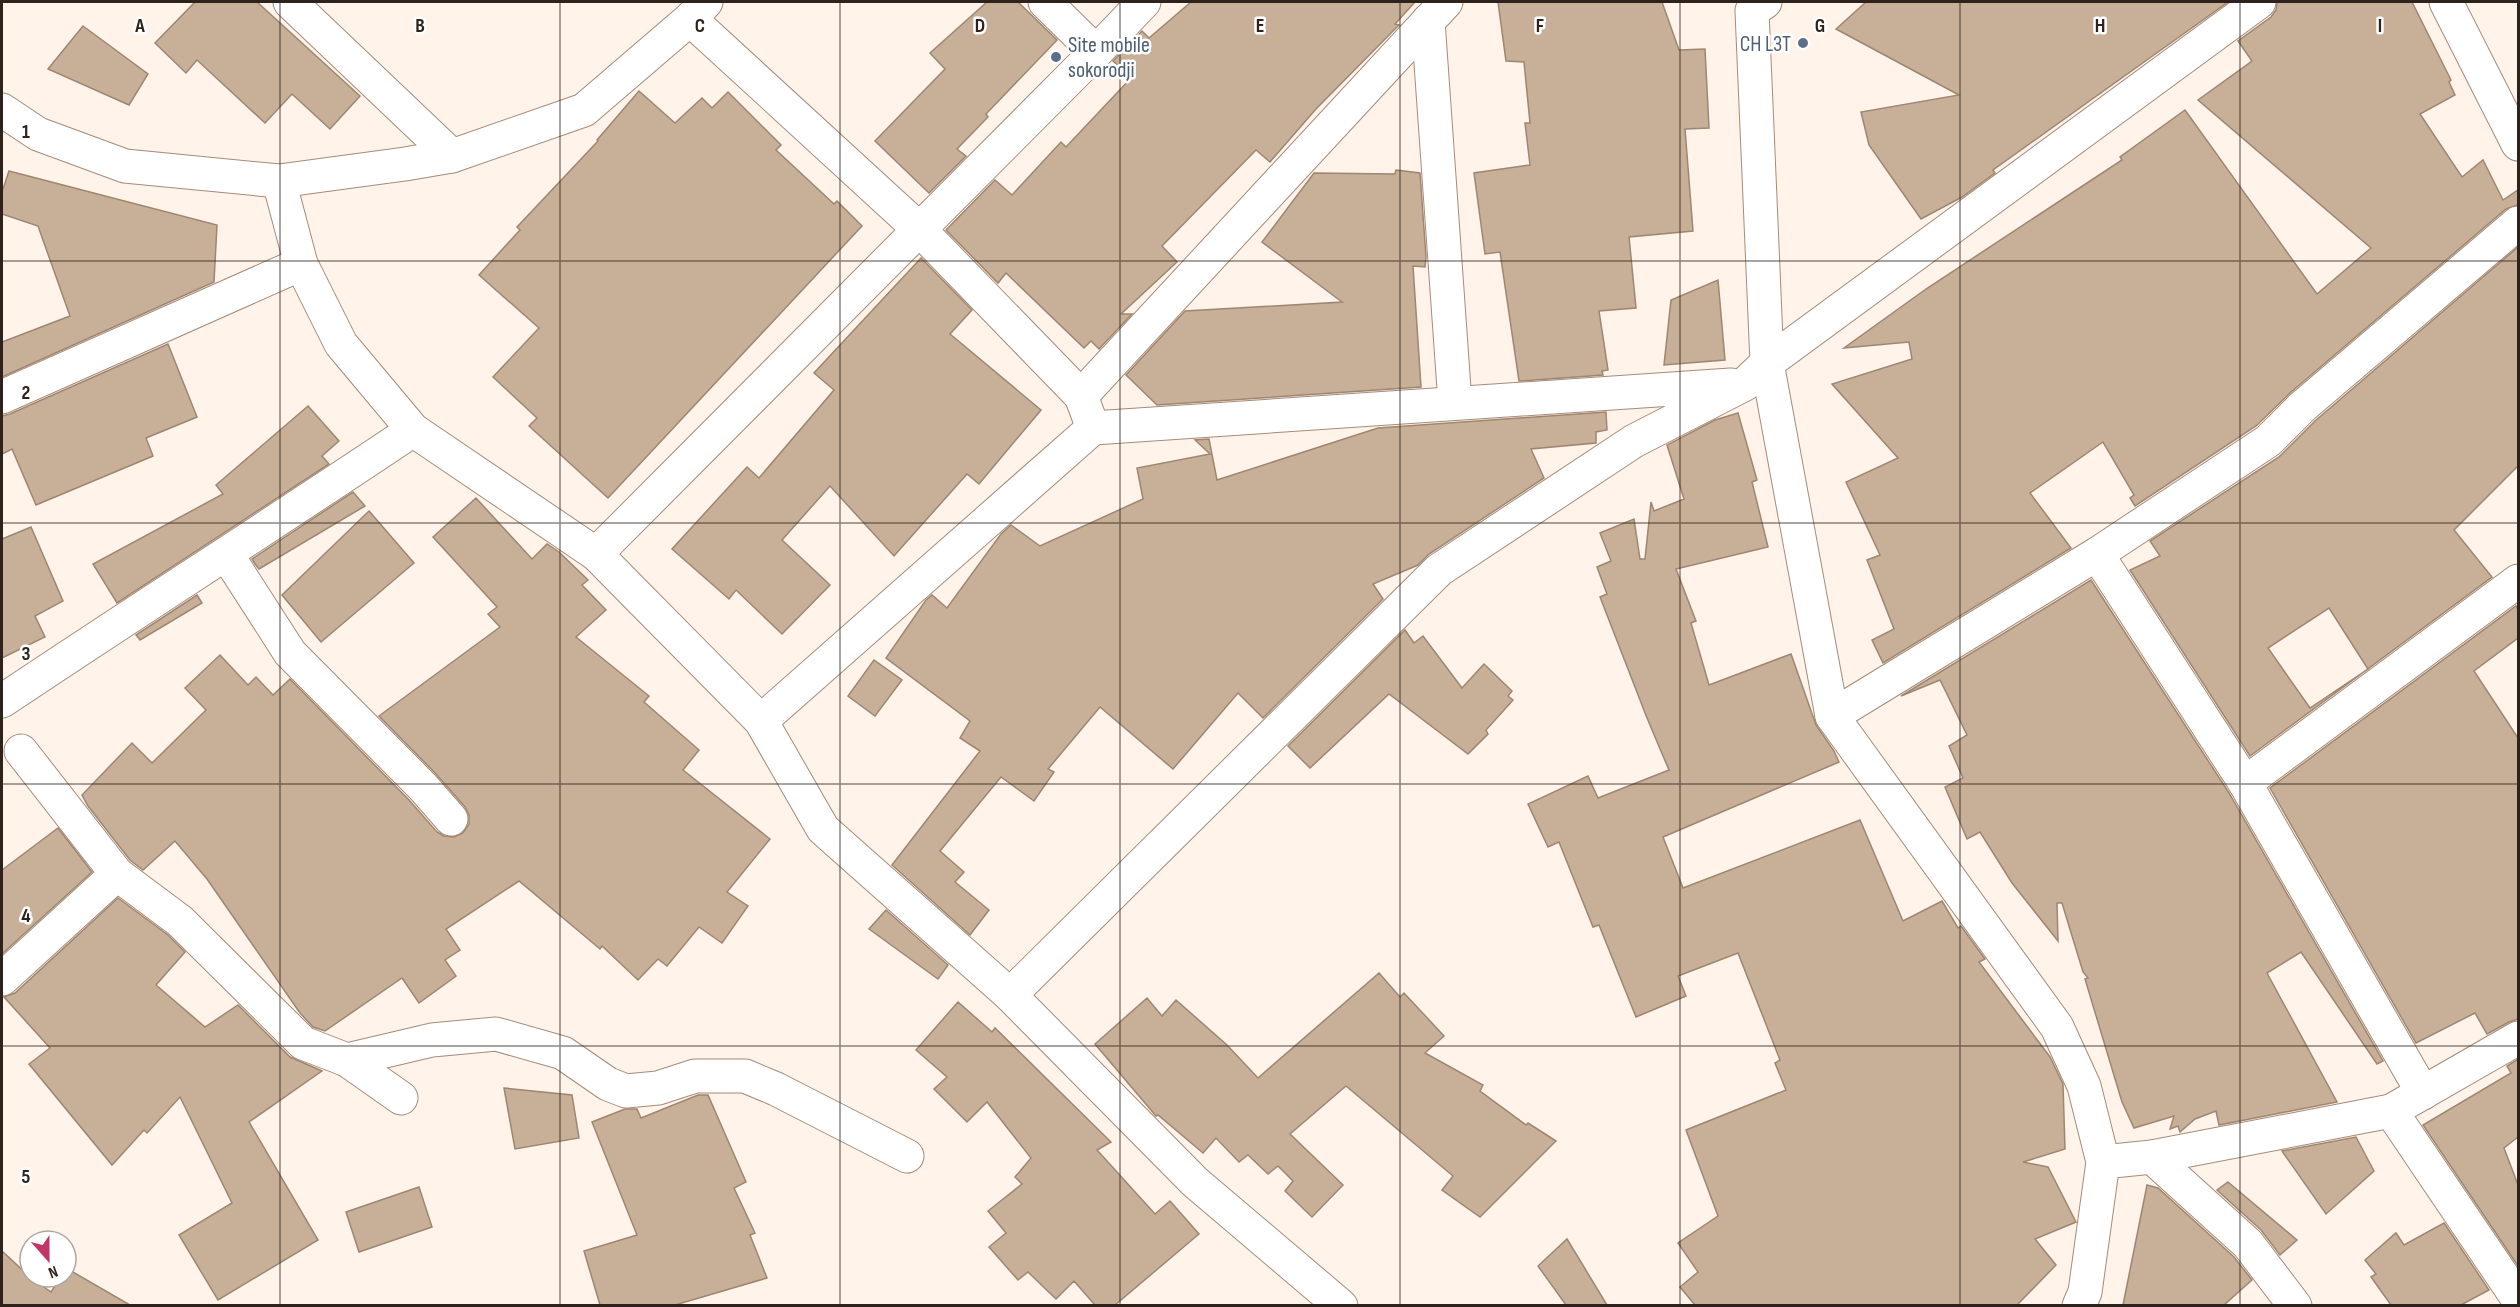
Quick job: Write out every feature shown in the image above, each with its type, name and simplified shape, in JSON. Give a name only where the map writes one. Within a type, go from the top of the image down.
[{"type":"street","points":[[290,2],[452,156]]},
{"type":"street","points":[[1045,2],[1096,52]]},
{"type":"street","points":[[596,554],[1144,2]]},
{"type":"street","points":[[1010,995],[1439,570],[1634,441],[1756,373],[2259,2]]},
{"type":"street","points":[[2446,2],[2518,144]]},
{"type":"street","points":[[1754,5],[1756,373],[1832,716],[2057,1027],[2084,1086],[2103,1162],[2085,1292],[2079,1305]]},
{"type":"street","points":[[2,110],[38,134],[125,166],[279,181],[452,156],[584,110],[698,10],[920,229],[1081,396],[1093,428]]},
{"type":"street","points":[[1437,11],[1455,403]]},
{"type":"street","points":[[1081,396],[1437,11]]},
{"type":"street","points":[[279,181],[301,264],[341,344],[413,430],[596,554],[761,721],[823,829],[1010,995],[1195,1182],[1341,1305]]},
{"type":"street","points":[[1832,716],[2097,554],[2268,441],[2302,408],[2518,223]]},
{"type":"street","points":[[2,397],[301,264]]},
{"type":"street","points":[[761,721],[1093,428],[1455,403],[1756,373]]},
{"type":"street","points":[[2,701],[151,602],[227,555],[413,430]]},
{"type":"street","points":[[2097,554],[2245,783],[2423,1093]]},
{"type":"street","points":[[227,555],[290,653],[423,787],[451,819]]},
{"type":"street","points":[[2245,783],[2518,581]]},
{"type":"street","points":[[2,720],[11,756],[117,874],[180,921],[303,1044],[347,1060],[401,1098]]},
{"type":"street","points":[[2,979],[117,874]]},
{"type":"street","points":[[347,1060],[432,1040],[496,1034],[563,1053],[608,1084],[626,1091],[658,1088],[695,1076],[745,1076],[776,1089],[907,1156]]},
{"type":"street","points":[[2103,1162],[2152,1157],[2391,1111],[2518,1038]]},
{"type":"street","points":[[2391,1111],[2518,1299]]},
{"type":"street","points":[[2152,1157],[2248,1244],[2295,1305]]},
{"type":"building","points":[[195,2],[257,2],[360,96],[330,129],[292,94],[265,123],[197,60],[186,73],[155,43]]},
{"type":"building","points":[[987,2],[1018,2],[1057,40],[986,114],[988,117],[957,149],[966,156],[929,193],[875,141],[945,69],[930,53]]},
{"type":"building","points":[[1191,2],[1415,2],[1395,24],[1399,25],[1316,109],[1270,162],[1256,150],[1162,246],[1177,262],[1121,314],[1132,314],[1099,349],[1091,341],[1084,348],[1006,273],[998,283],[946,230],[995,180],[1012,195],[1061,142],[1066,147],[1131,78],[1113,61],[1142,31],[1149,38]]},
{"type":"building","points":[[1498,2],[1662,2],[1679,50],[1705,49],[1709,128],[1685,129],[1693,231],[1629,237],[1636,308],[1599,311],[1608,370],[1602,371],[1603,375],[1519,381],[1500,252],[1485,254],[1474,173],[1530,165],[1525,123],[1530,123],[1524,62],[1506,61]]},
{"type":"building","points":[[1866,2],[2228,2],[1993,170],[1995,173],[1962,197],[1921,219],[1869,145],[1861,112],[1959,95],[1836,29]]},
{"type":"building","points":[[2277,2],[2412,2],[2451,80],[2449,82],[2455,95],[2420,114],[2462,177],[2483,160],[2503,200],[2518,190],[2518,205],[2506,209],[2290,393],[2256,426],[2135,506],[2130,498],[2134,495],[2103,442],[2030,493],[2071,548],[1883,663],[1872,640],[1894,629],[1867,560],[1880,555],[1846,482],[1898,458],[1832,384],[1912,359],[1909,342],[1844,348],[1926,289],[2122,160],[2120,157],[2185,110],[2317,294],[2371,248],[2198,100],[2252,61],[2238,41],[2271,17],[2276,10]]},
{"type":"building","points":[[83,26],[148,74],[129,105],[48,69]]},
{"type":"building","points":[[639,91],[675,123],[702,98],[712,108],[728,92],[781,145],[776,150],[834,204],[837,201],[862,226],[608,498],[529,426],[537,418],[493,377],[539,328],[479,275],[520,230],[517,227],[598,141]]},
{"type":"building","points":[[1396,170],[1420,173],[1426,257],[1425,267],[1413,266],[1421,387],[1157,405],[1126,375],[1185,311],[1342,302],[1262,242],[1314,173],[1395,174]]},
{"type":"building","points":[[9,171],[217,225],[214,282],[2,377],[2,342],[70,316],[38,226],[2,214],[2,192]]},
{"type":"building","points":[[2518,247],[2518,466],[2454,530],[2492,577],[2368,669],[2329,608],[2268,648],[2310,708],[2364,672],[2250,756],[2130,570],[2160,556],[2150,541],[2279,457],[2315,421]]},
{"type":"building","points":[[921,258],[972,310],[950,334],[1041,410],[979,484],[967,474],[894,556],[830,486],[782,540],[830,585],[782,634],[736,590],[729,599],[672,549],[747,467],[759,478],[834,390],[814,373]]},
{"type":"building","points":[[1718,280],[1725,360],[1664,365],[1671,300]]},
{"type":"building","points":[[168,344],[197,417],[146,438],[153,456],[36,505],[12,449],[2,454],[2,416]]},
{"type":"building","points":[[308,406],[339,441],[322,456],[329,464],[117,603],[93,564],[223,494],[216,485]]},
{"type":"building","points":[[1606,412],[1607,430],[1596,432],[1596,443],[1531,449],[1544,478],[1429,554],[1418,565],[1373,584],[1383,599],[1263,718],[1238,693],[1173,769],[1100,707],[1048,769],[1054,772],[1034,801],[1001,777],[940,851],[964,872],[955,882],[989,910],[970,935],[892,865],[980,751],[960,738],[970,721],[886,658],[926,600],[932,595],[947,608],[1001,534],[1011,525],[1040,546],[1143,499],[1137,468],[1210,454],[1195,440],[1209,439],[1217,480],[1378,428]]},
{"type":"building","points":[[1738,413],[1757,480],[1752,482],[1768,547],[1676,569],[1696,621],[1691,623],[1709,685],[1791,654],[1816,725],[1839,762],[1663,837],[1683,888],[1860,820],[1903,921],[1942,901],[1958,928],[1961,926],[1985,959],[1979,962],[2050,1057],[2063,1084],[2065,1149],[2023,1162],[2048,1167],[2076,1222],[2035,1239],[2056,1265],[2017,1305],[1695,1305],[1680,1287],[1698,1272],[1678,1243],[1718,1216],[1686,1130],[1786,1090],[1775,1063],[1780,1060],[1738,953],[1678,976],[1686,996],[1636,1017],[1599,925],[1593,927],[1559,842],[1548,847],[1528,804],[1588,776],[1598,798],[1669,770],[1600,597],[1607,594],[1597,567],[1611,561],[1600,533],[1634,519],[1640,559],[1645,559],[1651,502],[1654,511],[1684,499],[1667,445],[1715,420]]},
{"type":"building","points":[[353,492],[365,506],[259,569],[255,564],[252,559]]},
{"type":"building","points":[[476,498],[532,559],[547,544],[559,552],[588,580],[582,585],[606,610],[576,637],[649,696],[644,702],[699,750],[683,770],[770,839],[727,892],[748,906],[722,943],[699,927],[667,966],[658,959],[638,980],[602,946],[600,949],[519,881],[446,929],[460,950],[445,960],[456,976],[419,1003],[402,978],[325,1031],[313,1027],[300,1013],[207,879],[175,841],[143,870],[130,860],[82,795],[132,743],[152,763],[206,710],[185,688],[220,655],[248,685],[256,677],[273,695],[290,679],[409,800],[437,832],[444,836],[454,837],[463,833],[469,824],[469,815],[465,807],[379,716],[500,627],[488,614],[497,607],[433,537]]},
{"type":"building","points":[[369,511],[414,563],[321,642],[282,595]]},
{"type":"building","points":[[31,527],[63,601],[35,616],[45,637],[2,658],[2,539]]},
{"type":"building","points":[[2091,580],[2229,793],[2383,1061],[2377,1064],[2301,952],[2267,973],[2337,1102],[2219,1125],[2216,1111],[2195,1119],[2180,1132],[2178,1126],[2170,1129],[2174,1116],[2134,1128],[2122,1102],[2085,979],[2088,978],[2083,972],[2062,903],[2057,903],[2058,941],[2012,883],[1980,832],[1967,839],[1945,787],[1963,778],[1949,746],[1967,735],[1940,680],[1901,696]]},
{"type":"building","points":[[197,595],[202,603],[140,640],[136,635]]},
{"type":"building","points":[[2516,606],[2518,638],[2474,671],[2518,738],[2518,1019],[2487,1034],[2475,1013],[2416,1043],[2270,788]]},
{"type":"building","points":[[1405,630],[1414,643],[1423,636],[1462,688],[1484,664],[1512,691],[1508,696],[1513,700],[1486,730],[1488,734],[1468,754],[1389,694],[1310,768],[1288,746]]},
{"type":"building","points":[[874,660],[902,680],[875,716],[848,696]]},
{"type":"building","points":[[58,828],[92,872],[2,954],[2,870]]},
{"type":"building","points":[[118,898],[168,935],[185,952],[156,985],[205,1027],[238,1005],[290,1057],[322,1071],[249,1122],[318,1240],[218,1300],[179,1235],[232,1203],[180,1097],[147,1133],[144,1130],[112,1165],[29,1064],[50,1048],[4,997],[15,993]]},
{"type":"building","points":[[886,910],[948,965],[938,979],[869,929]]},
{"type":"building","points":[[1379,973],[1400,997],[1404,993],[1444,1036],[1425,1053],[1483,1085],[1480,1091],[1526,1125],[1528,1123],[1556,1141],[1480,1217],[1442,1190],[1453,1176],[1346,1086],[1290,1134],[1343,1185],[1312,1217],[1285,1191],[1293,1181],[1278,1166],[1268,1174],[1248,1155],[1239,1162],[1216,1138],[1203,1153],[1158,1115],[1156,1116],[1095,1044],[1147,998],[1162,1016],[1176,1000],[1227,1045],[1258,1078]]},
{"type":"building","points":[[958,1002],[992,1032],[995,1028],[1111,1142],[1097,1150],[1155,1214],[1170,1201],[1199,1234],[1115,1305],[1095,1305],[1074,1281],[1056,1299],[1028,1272],[1018,1280],[989,1247],[1006,1233],[988,1211],[1022,1184],[1015,1177],[1031,1158],[987,1102],[967,1122],[934,1089],[947,1077],[916,1050]]},
{"type":"building","points":[[2518,1059],[2518,1137],[2504,1148],[2518,1185],[2518,1266],[2423,1125],[2511,1073],[2507,1066]]},
{"type":"building","points":[[504,1088],[572,1095],[579,1138],[515,1149]]},
{"type":"building","points":[[698,1095],[708,1095],[746,1182],[734,1188],[755,1233],[750,1235],[767,1278],[675,1305],[600,1305],[584,1251],[637,1235],[592,1122],[625,1109],[637,1109],[641,1118]]},
{"type":"building","points":[[2356,1137],[2374,1171],[2326,1214],[2282,1151]]},
{"type":"building","points":[[2228,1182],[2297,1240],[2280,1255],[2261,1230],[2217,1190]]},
{"type":"building","points":[[2147,1185],[2158,1188],[2234,1257],[2252,1280],[2224,1305],[2123,1305]]},
{"type":"building","points":[[419,1187],[432,1227],[359,1252],[346,1212]]},
{"type":"building","points":[[2444,1223],[2489,1290],[2461,1305],[2391,1305],[2371,1277],[2376,1274],[2365,1260],[2396,1233],[2404,1245]]},
{"type":"building","points":[[1567,1239],[1607,1305],[1566,1305],[1538,1266]]},
{"type":"building","points":[[2,1251],[18,1266],[18,1289],[47,1289],[51,1292],[53,1289],[78,1289],[78,1275],[130,1305],[2,1305]]},
{"type":"place","name":"CH L3T","points":[[1803,43]]},
{"type":"place","name":"Site mobile sokorodji","points":[[1056,57]]}]
